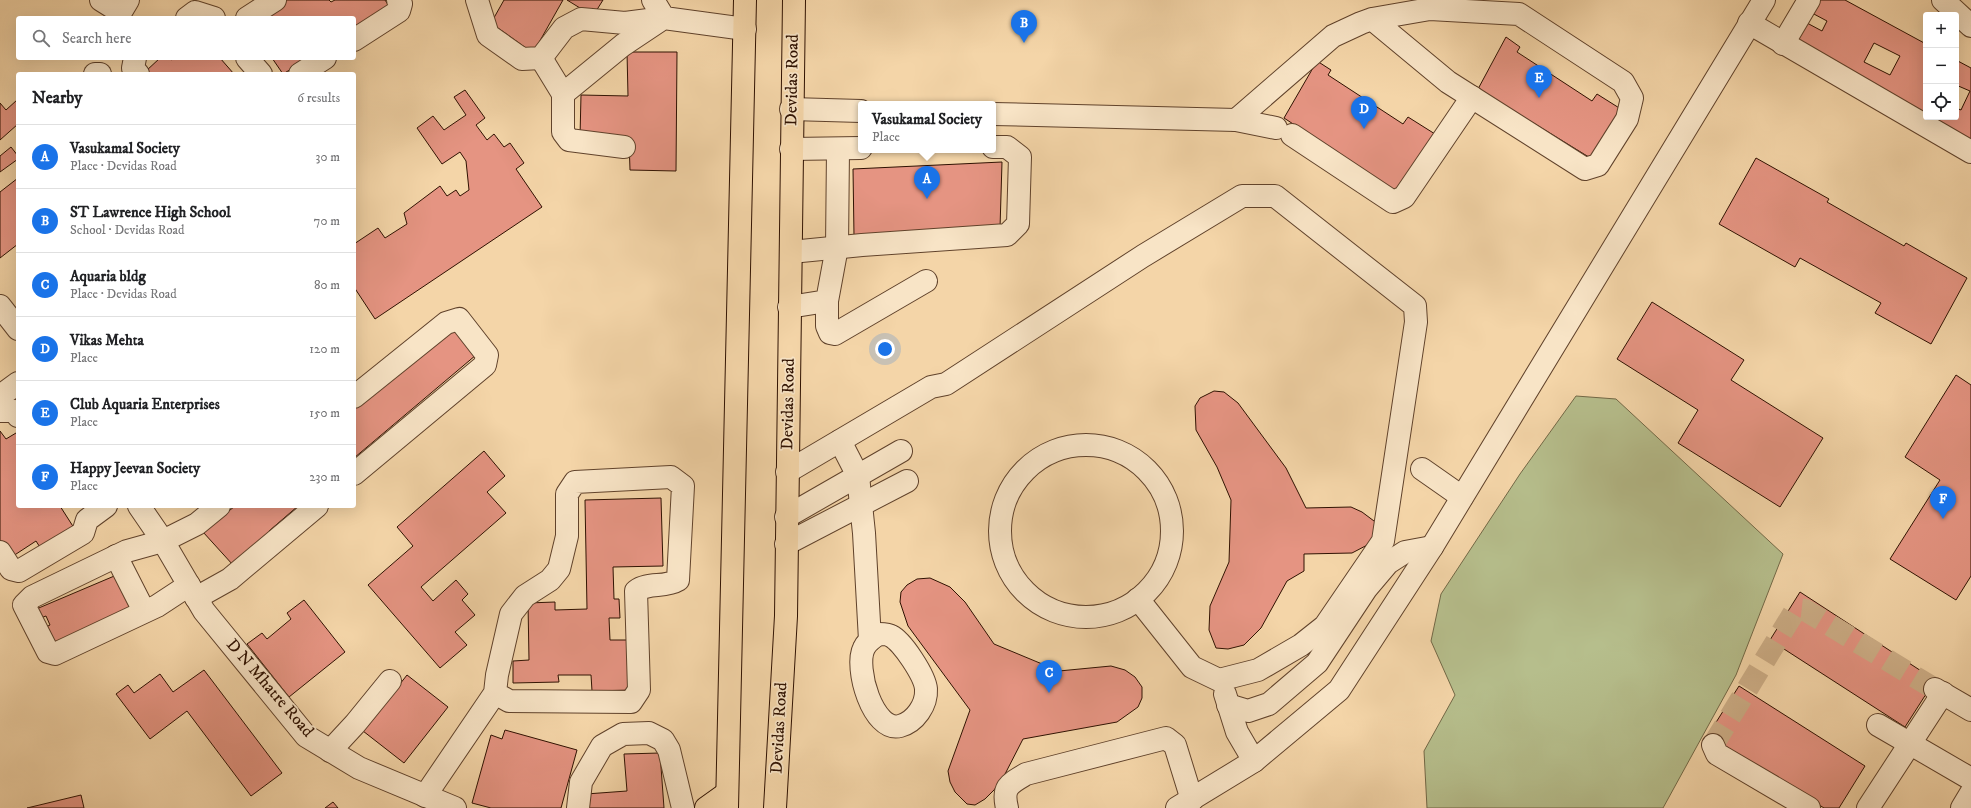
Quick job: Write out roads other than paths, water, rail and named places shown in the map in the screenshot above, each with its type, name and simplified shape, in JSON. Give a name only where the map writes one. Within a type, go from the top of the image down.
[{"type":"main road","points":[[706,808],[727,801],[745,0]]},
{"type":"main road","name":"Devidas Road","points":[[775,808],[786,616],[786,518],[791,252],[791,109],[794,0]]},
{"type":"street","points":[[101,0],[117,10],[122,10],[128,0]]},
{"type":"street","points":[[250,16],[275,0]]},
{"type":"street","points":[[356,39],[399,11],[401,4],[398,0]]},
{"type":"street","points":[[477,0],[488,35],[522,59],[541,58],[564,28],[581,19],[625,23],[664,18],[745,28]]},
{"type":"street","points":[[653,0],[664,18]]},
{"type":"street","points":[[1007,808],[1004,796],[1009,784],[1026,774],[1166,738],[1175,745],[1185,804],[1254,761],[1339,690],[1432,547],[1764,0]]},
{"type":"street","points":[[1783,44],[1809,0]]},
{"type":"street","points":[[1943,0],[1971,26]]},
{"type":"street","points":[[1236,120],[1333,36],[1372,19],[1430,9],[1519,14],[1623,82],[1632,98],[1627,119],[1598,165],[1585,169],[1448,82],[1372,19]]},
{"type":"street","points":[[190,16],[195,12],[208,16]]},
{"type":"street","points":[[563,94],[623,46],[664,18]]},
{"type":"street","points":[[1749,24],[1971,152]]},
{"type":"street","points":[[541,58],[563,94],[563,132],[569,140],[624,147]]},
{"type":"street","points":[[135,60],[133,68],[136,72]]},
{"type":"street","points":[[249,60],[258,72]]},
{"type":"street","points":[[303,72],[322,60]]},
{"type":"street","points":[[996,114],[1236,120],[1284,131],[1393,202],[1404,197],[1472,97]]},
{"type":"street","points":[[791,109],[858,111]]},
{"type":"street","points":[[791,252],[837,247],[1007,235],[1018,224],[1020,157],[1007,147],[996,147]]},
{"type":"street","points":[[838,148],[837,247],[827,301],[827,326],[830,333],[835,334],[926,281]]},
{"type":"street","points":[[791,149],[858,148]]},
{"type":"street","points":[[787,480],[843,446],[931,387],[946,384],[1143,256],[1242,196],[1275,196],[1415,306],[1416,322],[1383,541],[1325,626],[1302,645],[1258,670],[1219,680],[1192,667],[1138,599]]},
{"type":"street","points":[[789,306],[827,301]]},
{"type":"street","points":[[1,308],[16,327]]},
{"type":"street","points":[[356,395],[446,323],[459,319],[487,356],[485,365],[356,472]]},
{"type":"street","points":[[0,396],[16,385]]},
{"type":"street","points":[[0,411],[15,411],[16,413]]},
{"type":"street","points":[[1077,444],[1095,445],[1113,449],[1130,456],[1144,467],[1157,481],[1171,514],[1171,550],[1165,566],[1156,582],[1144,595],[1138,599],[1113,613],[1078,617],[1060,613],[1044,606],[1029,595],[1017,582],[1008,567],[1002,549],[1000,531],[1001,513],[1007,496],[1016,480],[1028,466],[1043,456],[1060,448],[1077,444]]},
{"type":"street","points":[[843,446],[858,476],[870,640]]},
{"type":"street","points":[[786,518],[901,451]]},
{"type":"street","points":[[1422,469],[1462,497]]},
{"type":"street","points":[[425,796],[496,693],[497,675],[511,614],[526,596],[550,580],[560,569],[567,536],[567,494],[575,482],[671,477],[683,486],[678,580],[671,584],[642,587],[636,591],[639,690],[631,702],[509,701],[496,693]]},
{"type":"street","points":[[786,544],[907,481]]},
{"type":"street","points":[[0,552],[11,569],[19,571],[83,533],[82,513],[99,508]]},
{"type":"street","name":"D N Mhatre Road","points":[[140,508],[163,541],[204,611],[306,736],[359,768],[455,808]]},
{"type":"street","points":[[217,508],[197,524],[163,541],[127,551],[32,598],[24,605],[48,652],[55,654],[144,611],[192,591],[230,579],[314,508]]},
{"type":"street","points":[[1254,761],[1242,738],[1237,732],[1234,703],[1269,704],[1317,662],[1366,589],[1388,563],[1404,552],[1432,547]]},
{"type":"street","points":[[116,556],[144,611]]},
{"type":"street","points":[[330,750],[355,724],[390,681]]},
{"type":"street","points":[[1868,808],[1910,743],[1939,691],[1971,710]]},
{"type":"street","points":[[1878,725],[1910,743],[1969,795]]},
{"type":"street","points":[[578,808],[581,782],[602,746],[623,734],[649,733],[663,740],[670,750],[683,808]]},
{"type":"street","points":[[1713,745],[1717,754],[1809,808]]},
{"type":"tunnel","points":[[1713,745],[1796,609],[1805,610],[1935,689]]},
{"type":"place","name":"ST Lawrence High School","points":[[1024,43]]},
{"type":"place","name":"Club Aquaria Enterprises","points":[[1539,98]]},
{"type":"place","name":"Vikas Mehta","points":[[1364,129]]},
{"type":"place","name":"Vasukamal Society","points":[[927,199]]},
{"type":"place","name":"Happy Jeevan Society","points":[[1943,519]]},
{"type":"place","name":"Aquaria bldg","points":[[1049,693]]}]
